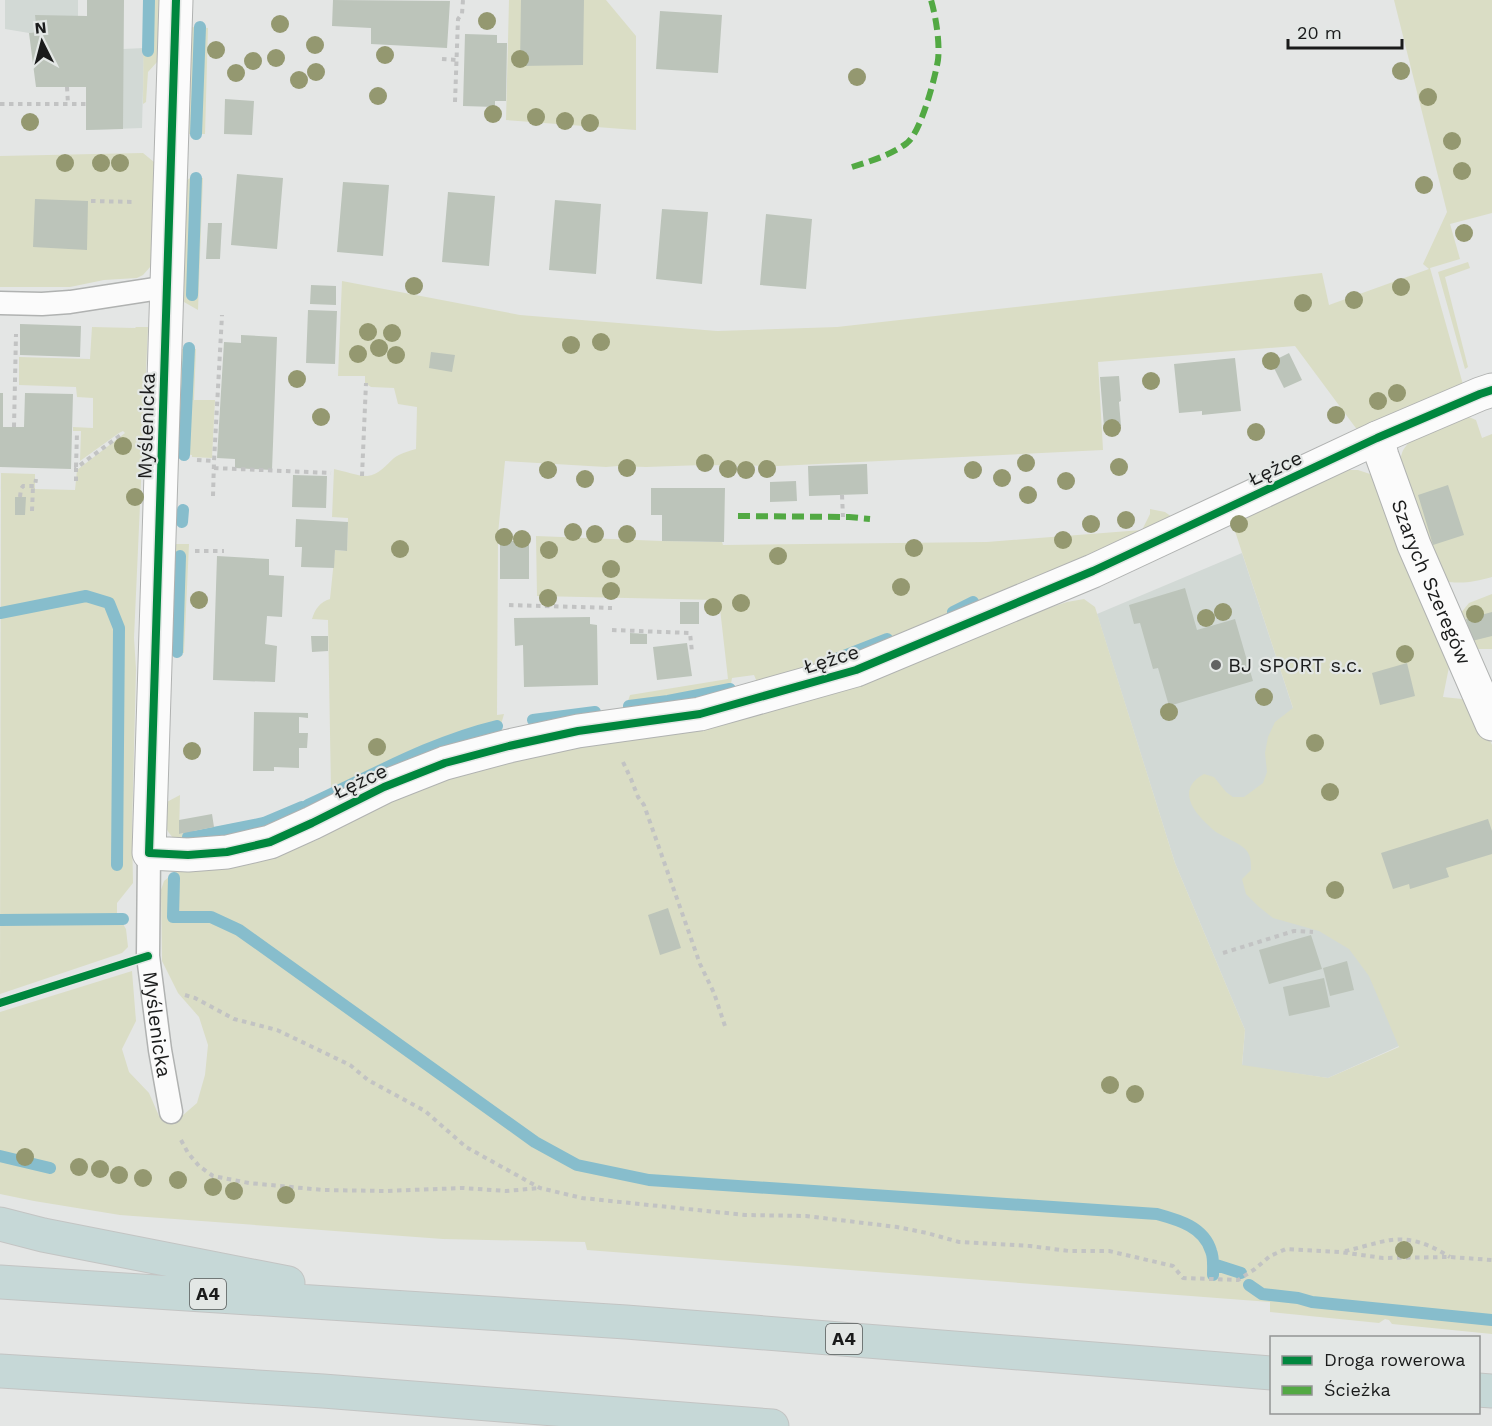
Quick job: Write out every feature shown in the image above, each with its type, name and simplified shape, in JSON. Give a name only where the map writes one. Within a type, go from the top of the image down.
[{"type":"highway","points":[[0,1224],[44,1235],[416,1308]]},
{"type":"highway","name":"A4","points":[[0,1282],[626,1322],[1270,1373]]},
{"type":"highway","points":[[0,1371],[323,1391],[772,1426]]},
{"type":"street","name":"Myślenicka","points":[[149,853],[176,0]]},
{"type":"street","name":"Łężce","points":[[149,853],[188,855],[227,852],[270,842],[384,787],[445,763],[578,731],[700,714],[856,670],[1093,571],[1377,438],[1492,390]]},
{"type":"street","name":"Szarych Szeregów","points":[[1377,438],[1414,545],[1492,724]]},
{"type":"lane","points":[[0,303],[70,302],[167,287]]},
{"type":"lane","name":"Myślenicka","points":[[149,853],[150,976],[171,1112]]},
{"type":"path","points":[[455,102],[458,19],[462,14],[463,0]]},
{"type":"path","points":[[442,59],[457,60]]},
{"type":"path","points":[[68,87],[68,104]]},
{"type":"path","points":[[0,104],[86,104]]},
{"type":"path","points":[[91,201],[136,202],[136,198],[140,198]]},
{"type":"path","points":[[213,496],[222,315]]},
{"type":"path","points":[[14,427],[16,333]]},
{"type":"path","points":[[362,476],[366,383]]},
{"type":"path","points":[[76,481],[77,433]]},
{"type":"path","points":[[76,468],[122,434]]},
{"type":"path","points":[[192,460],[214,461]]},
{"type":"path","points":[[214,468],[331,473]]},
{"type":"path","points":[[32,511],[33,486],[35,486],[36,479]]},
{"type":"path","points":[[20,497],[23,486],[33,486]]},
{"type":"path","points":[[842,495],[843,517]]},
{"type":"path","points":[[188,550],[224,551]]},
{"type":"path","points":[[509,605],[612,608]]},
{"type":"path","points":[[612,630],[690,633],[692,652]]},
{"type":"path","points":[[615,726],[617,747],[638,797],[644,805],[700,964],[714,993],[726,1029]]},
{"type":"path","points":[[1223,953],[1294,931],[1313,932]]},
{"type":"path","points":[[150,976],[170,991],[195,998],[234,1019],[277,1030],[350,1065],[368,1080],[425,1111],[466,1147],[540,1188],[582,1198],[745,1215],[806,1216],[897,1227],[959,1242],[1030,1246],[1069,1251],[1109,1251],[1173,1266],[1183,1278],[1238,1280],[1270,1256],[1286,1249],[1340,1252],[1383,1258],[1450,1257],[1492,1260]]},
{"type":"path","points":[[171,1112],[176,1129],[188,1153],[199,1166],[213,1176],[249,1183],[323,1190],[385,1191],[462,1188],[506,1191],[540,1188]]},
{"type":"path","points":[[1340,1252],[1392,1240],[1414,1241],[1435,1248],[1450,1257]]},
{"type":"shaded area","points":[[5,0],[78,0],[78,16],[37,32],[5,29]]},
{"type":"shaded area","points":[[144,48],[142,128],[86,130],[86,87],[123,86],[123,49]]},
{"type":"shaded area","points":[[1242,553],[1382,979],[1399,1046],[1328,1078],[1242,1066],[1245,1030],[1175,863],[1097,614]]},
{"type":"green space","points":[[144,0],[159,0],[157,62],[148,72],[146,102],[143,104]]},
{"type":"green space","points":[[509,0],[606,0],[636,36],[636,130],[506,120]]},
{"type":"green space","points":[[1394,0],[1492,0],[1492,213],[1450,224],[1460,259],[1430,268],[1464,388],[1361,435],[1295,346],[1098,362],[1103,450],[778,466],[606,467],[505,461],[498,534],[497,715],[504,714],[500,728],[491,740],[310,809],[306,801],[331,789],[328,620],[312,619],[318,606],[330,599],[335,550],[347,551],[348,518],[332,517],[334,469],[367,476],[379,472],[397,456],[416,449],[417,407],[398,404],[394,388],[371,387],[365,383],[365,376],[338,376],[342,281],[520,315],[717,331],[837,327],[1322,273],[1329,305],[1429,269],[1423,264],[1447,212]]},
{"type":"green space","points":[[192,27],[208,28],[205,134],[189,134]]},
{"type":"green space","points":[[143,153],[154,162],[151,266],[143,275],[137,278],[104,280],[70,287],[0,287],[0,156]]},
{"type":"green space","points":[[190,178],[203,178],[198,310],[184,302],[183,298],[186,181]]},
{"type":"green space","points":[[1468,262],[1470,268],[1445,277],[1468,367],[1465,369],[1438,272]]},
{"type":"green space","points":[[92,327],[148,327],[134,638],[136,669],[133,883],[117,903],[117,914],[126,929],[128,947],[122,953],[0,994],[1,473],[35,474],[35,489],[75,490],[77,470],[125,433],[123,431],[119,433],[80,461],[81,431],[73,431],[73,427],[93,428],[93,398],[77,397],[76,387],[19,385],[19,357],[90,359]]},
{"type":"green space","points":[[181,349],[196,349],[194,400],[215,400],[212,458],[177,454]]},
{"type":"green space","points":[[1464,415],[1476,420],[1482,438],[1492,434],[1492,577],[1460,583],[1440,580],[1400,464],[1403,450],[1411,442]]},
{"type":"green space","points":[[1346,470],[1358,470],[1373,475],[1446,642],[1449,667],[1443,697],[1472,700],[1492,745],[1492,1334],[1392,1324],[1385,1319],[1379,1323],[1270,1312],[1270,1302],[587,1250],[585,1242],[443,1239],[120,1215],[0,1194],[0,1012],[132,971],[136,1021],[122,1049],[129,1072],[149,1093],[159,1116],[175,1122],[197,1103],[205,1075],[208,1045],[199,1017],[178,993],[162,961],[161,890],[164,881],[181,867],[273,856],[317,840],[384,797],[982,630],[1067,602],[1084,599],[1095,607],[1175,863],[1245,1030],[1242,1065],[1328,1078],[1399,1047],[1369,976],[1349,949],[1319,931],[1273,918],[1258,906],[1246,894],[1242,879],[1251,870],[1248,853],[1209,826],[1196,811],[1189,796],[1190,788],[1204,774],[1214,777],[1233,797],[1244,797],[1263,783],[1267,772],[1265,753],[1268,737],[1275,722],[1293,708],[1231,519]]},
{"type":"green space","points":[[1150,509],[1165,512],[1172,517],[989,605],[760,689],[754,675],[732,678],[729,696],[629,708],[628,701],[630,695],[728,679],[719,600],[537,596],[536,536],[722,542],[723,545],[987,542],[1142,530]]},
{"type":"green space","points":[[174,544],[189,544],[184,653],[169,652]]},
{"type":"green space","points":[[1492,594],[1492,649],[1476,649],[1456,619],[1469,603]]},
{"type":"green space","points":[[180,795],[179,834],[262,818],[300,803],[303,811],[302,814],[230,839],[176,840],[167,828],[163,804]]},
{"type":"building","points":[[87,0],[124,0],[123,129],[86,130],[86,87],[36,87],[29,33],[37,32],[35,15],[87,16]]},
{"type":"building","points":[[333,0],[450,1],[447,48],[371,44],[371,28],[332,26]]},
{"type":"building","points":[[521,0],[584,0],[583,65],[520,66]]},
{"type":"building","points":[[660,11],[722,15],[718,73],[656,69]]},
{"type":"building","points":[[465,34],[497,35],[497,43],[507,43],[506,101],[495,101],[495,107],[463,106]]},
{"type":"building","points":[[225,99],[254,101],[252,135],[224,134]]},
{"type":"building","points":[[237,174],[283,178],[277,249],[231,245]]},
{"type":"building","points":[[343,182],[389,185],[383,256],[337,252]]},
{"type":"building","points":[[448,192],[495,196],[489,266],[442,262]]},
{"type":"building","points":[[35,199],[88,201],[87,250],[33,247]]},
{"type":"building","points":[[555,200],[601,204],[596,274],[549,270]]},
{"type":"building","points":[[662,209],[708,212],[702,284],[656,279]]},
{"type":"building","points":[[766,214],[812,219],[806,289],[760,285]]},
{"type":"building","points":[[208,223],[222,223],[220,259],[206,259]]},
{"type":"building","points":[[311,285],[336,286],[336,305],[310,304]]},
{"type":"building","points":[[308,310],[337,311],[335,364],[306,363]]},
{"type":"building","points":[[20,324],[81,326],[80,357],[20,355]]},
{"type":"building","points":[[241,335],[277,337],[272,470],[235,468],[235,459],[217,458],[224,342],[241,343]]},
{"type":"building","points":[[431,352],[455,355],[452,372],[429,368]]},
{"type":"building","points":[[1289,353],[1302,380],[1284,388],[1271,362]]},
{"type":"building","points":[[1235,358],[1241,411],[1202,415],[1202,411],[1179,413],[1174,364]]},
{"type":"building","points":[[1119,376],[1121,426],[1104,427],[1100,377]]},
{"type":"building","points":[[0,393],[3,393],[3,427],[24,427],[25,393],[73,394],[71,469],[0,467]]},
{"type":"building","points":[[867,464],[868,494],[809,496],[808,466]]},
{"type":"building","points":[[293,475],[327,476],[326,508],[292,507]]},
{"type":"building","points":[[796,481],[797,501],[770,502],[770,482]]},
{"type":"building","points":[[1448,485],[1464,535],[1433,545],[1418,495]]},
{"type":"building","points":[[651,488],[725,488],[724,542],[662,541],[662,515],[651,515]]},
{"type":"building","points":[[15,497],[26,497],[25,515],[15,515]]},
{"type":"building","points":[[296,519],[348,522],[347,551],[335,550],[334,568],[301,567],[302,547],[295,547]]},
{"type":"building","points":[[500,541],[529,541],[529,579],[500,579]]},
{"type":"building","points":[[217,556],[269,559],[269,575],[284,576],[282,617],[267,616],[265,644],[277,646],[275,682],[213,680]]},
{"type":"building","points":[[1185,588],[1197,630],[1235,619],[1253,681],[1169,706],[1158,668],[1153,669],[1140,623],[1134,624],[1129,605]]},
{"type":"building","points":[[680,602],[699,602],[699,624],[680,624]]},
{"type":"building","points":[[1492,612],[1492,636],[1472,641],[1466,619]]},
{"type":"building","points":[[590,617],[590,624],[597,625],[598,685],[524,687],[523,645],[515,646],[514,618]]},
{"type":"building","points":[[630,633],[647,634],[647,644],[630,644]]},
{"type":"building","points":[[311,636],[328,636],[328,651],[312,652]]},
{"type":"building","points":[[687,643],[692,676],[657,680],[653,647]]},
{"type":"building","points":[[1407,663],[1415,696],[1380,705],[1372,673]]},
{"type":"building","points":[[254,712],[308,713],[308,718],[299,717],[299,733],[308,733],[307,748],[299,748],[299,768],[274,767],[274,771],[253,771]]},
{"type":"building","points":[[212,814],[214,827],[179,834],[179,820]]},
{"type":"building","points":[[1488,819],[1492,831],[1492,854],[1446,868],[1449,877],[1410,889],[1409,884],[1393,889],[1381,853]]},
{"type":"building","points":[[668,908],[681,948],[660,955],[648,915]]},
{"type":"building","points":[[1311,935],[1322,969],[1269,984],[1259,950]]},
{"type":"building","points":[[1347,961],[1354,990],[1330,996],[1323,968]]},
{"type":"building","points":[[1324,978],[1330,1007],[1289,1016],[1283,987]]},
{"type":"waterway","points":[[148,51],[149,0]]},
{"type":"waterway","points":[[196,134],[200,27]]},
{"type":"waterway","points":[[192,295],[196,178]]},
{"type":"waterway","points":[[184,455],[189,348]]},
{"type":"waterway","points":[[182,522],[183,510]]},
{"type":"waterway","points":[[177,652],[180,556]]},
{"type":"waterway","points":[[0,613],[86,596],[109,603],[119,628],[117,865]]},
{"type":"waterway","points":[[953,612],[973,602]]},
{"type":"waterway","points":[[831,661],[887,639]]},
{"type":"waterway","points":[[629,706],[730,689]]},
{"type":"waterway","points":[[533,720],[595,712]]},
{"type":"waterway","points":[[308,805],[424,751],[497,726]]},
{"type":"waterway","points":[[188,837],[264,823],[302,807]]},
{"type":"waterway","points":[[174,878],[173,917],[211,917],[239,930],[535,1142],[577,1165],[649,1180],[1157,1214],[1182,1222],[1203,1236],[1212,1254],[1213,1275]]},
{"type":"waterway","points":[[0,920],[123,919]]},
{"type":"waterway","points":[[0,1156],[50,1168]]},
{"type":"waterway","points":[[1213,1264],[1241,1273]]},
{"type":"waterway","points":[[1249,1285],[1262,1294],[1312,1302],[1492,1320]]},
{"type":"marked path","points":[[852,167],[901,147],[907,143],[917,128],[931,91],[938,60],[937,30],[931,0]]},
{"type":"marked path","points":[[738,516],[870,519]]},
{"type":"cycle path","points":[[176,0],[149,853],[188,855],[227,852],[270,842],[384,787],[445,763],[578,731],[700,714],[856,670],[1093,571],[1377,438],[1492,390]]},
{"type":"cycle path","points":[[0,1003],[148,956]]},
{"type":"place","name":"BJ SPORT s.c.","points":[[1216,665]]}]
